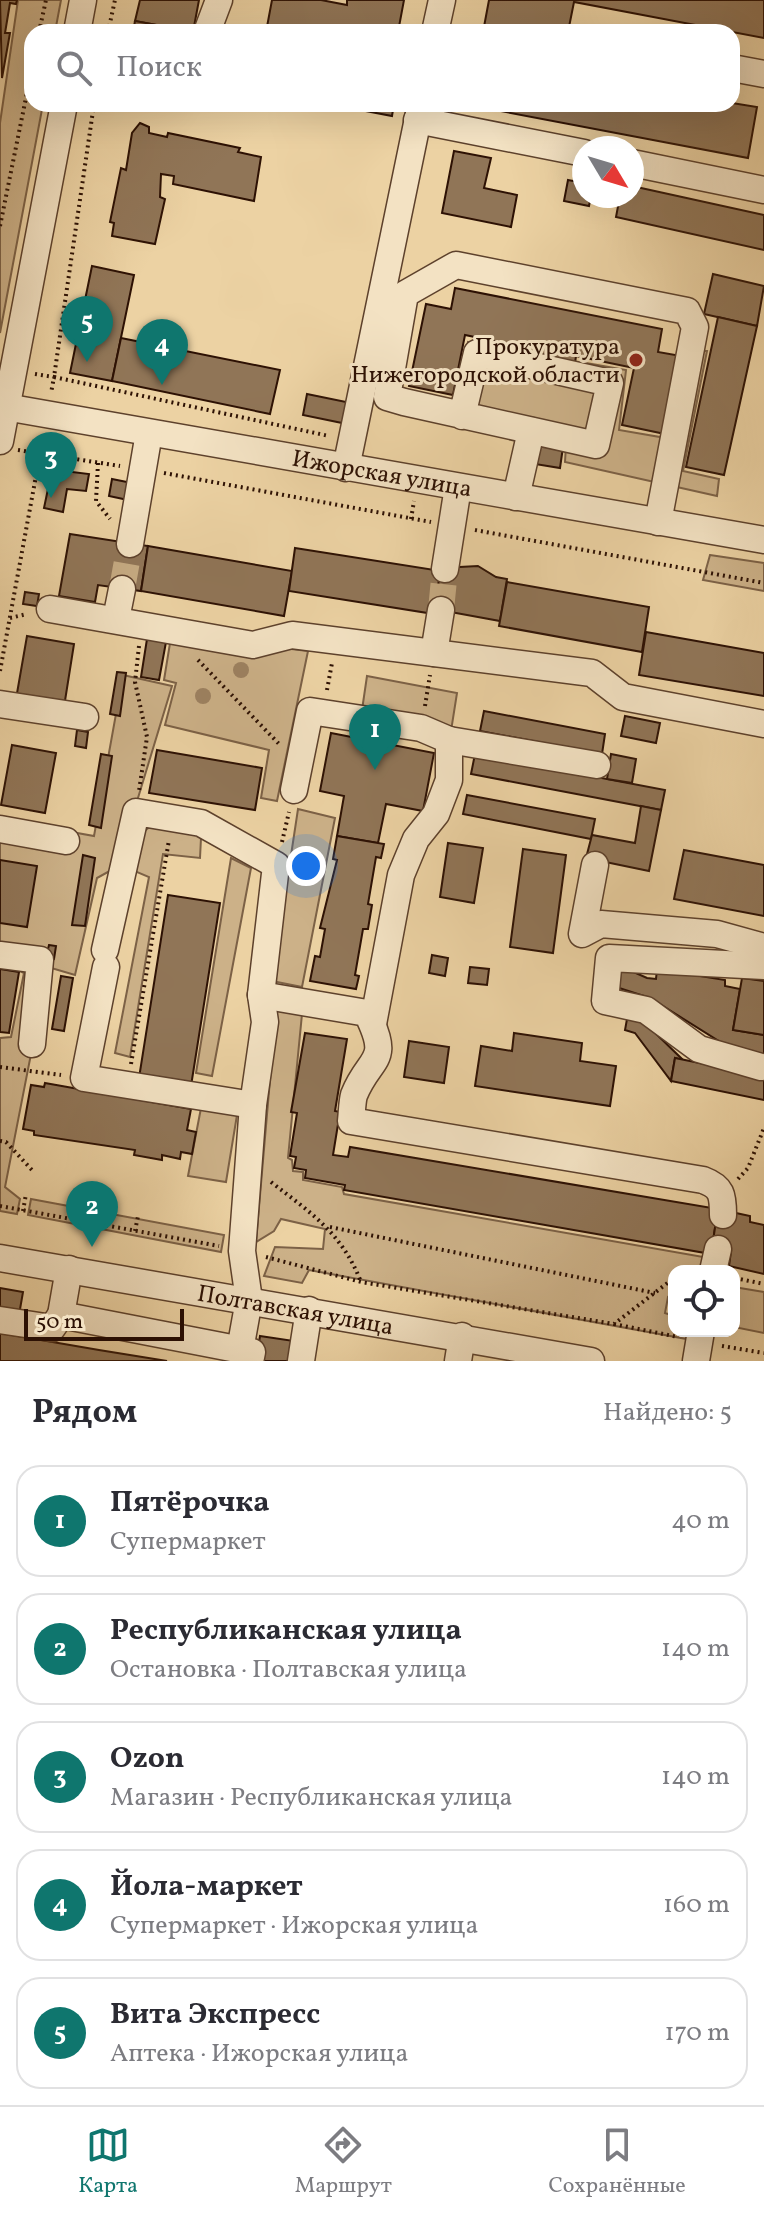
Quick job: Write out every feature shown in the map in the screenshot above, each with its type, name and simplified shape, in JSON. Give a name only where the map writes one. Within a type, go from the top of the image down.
[{"type":"street","points":[[78,24],[83,0]]},
{"type":"street","points":[[210,24],[219,0]]},
{"type":"street","points":[[437,24],[442,0]]},
{"type":"street","points":[[740,70],[764,74]]},
{"type":"street","points":[[7,445],[3,407],[62,112]]},
{"type":"street","points":[[346,468],[419,112],[572,150]]},
{"type":"street","points":[[644,165],[764,190]]},
{"type":"street","points":[[462,416],[477,353],[610,383],[596,445],[462,416],[387,397],[405,294],[456,265],[687,311],[695,327],[658,522]]},
{"type":"street","name":"Ижорская улица","points":[[3,407],[764,540]]},
{"type":"street","points":[[516,497],[531,431]]},
{"type":"street","points":[[130,544],[149,433]]},
{"type":"street","points":[[445,569],[458,487]]},
{"type":"street","points":[[122,589],[128,621]]},
{"type":"street","points":[[50,609],[253,645],[292,635],[592,673],[623,697],[764,724]]},
{"type":"street","points":[[434,653],[441,610]]},
{"type":"street","points":[[0,704],[85,717]]},
{"type":"street","points":[[297,777],[310,711],[421,728],[449,740],[597,765]]},
{"type":"street","points":[[373,1024],[401,875],[416,839],[459,782],[449,740]]},
{"type":"street","points":[[61,1315],[245,1355],[249,1300],[242,1251],[253,1105],[265,1022],[261,995],[276,865],[201,823],[136,812],[84,1078],[253,1105]]},
{"type":"street","points":[[0,829],[66,841]]},
{"type":"street","points":[[595,865],[582,934],[601,924],[717,934],[764,947]]},
{"type":"street","points":[[0,955],[40,960],[32,1044]]},
{"type":"street","points":[[761,1067],[699,1049],[646,1010],[605,1001],[609,958],[764,966]]},
{"type":"street","points":[[261,995],[367,1013],[377,1035],[379,1059],[354,1096],[351,1121],[703,1180],[717,1185],[723,1205]]},
{"type":"street","name":"Полтавская улица","points":[[0,1258],[309,1310],[460,1349],[591,1361]]},
{"type":"street","points":[[0,1320],[52,1328],[61,1315],[69,1269]]},
{"type":"street","points":[[301,1361],[309,1310]]},
{"type":"street","points":[[696,1361],[700,1337]]},
{"type":"path","points":[[41,24],[46,0]]},
{"type":"path","points":[[110,24],[115,0]]},
{"type":"path","points":[[0,226],[24,108]]},
{"type":"path","points":[[93,112],[54,377],[351,440]]},
{"type":"path","points":[[7,445],[40,454],[764,583]]},
{"type":"path","points":[[0,671],[40,454]]},
{"type":"path","points":[[98,463],[96,501],[130,544]]},
{"type":"path","points":[[128,621],[135,682],[147,737],[136,812]]},
{"type":"path","points":[[167,629],[297,777],[276,865]]},
{"type":"path","points":[[128,1086],[173,818]]},
{"type":"path","points":[[0,1067],[84,1078]]},
{"type":"path","points":[[723,1205],[748,1168],[764,1128]]},
{"type":"path","points":[[0,1141],[6,1142],[32,1170]]},
{"type":"path","points":[[250,1165],[330,1227],[353,1261],[361,1282]]},
{"type":"path","points":[[23,1211],[26,1194]]},
{"type":"path","points":[[0,1206],[242,1251],[361,1282],[614,1324],[668,1283]]},
{"type":"path","points":[[135,1231],[138,1216]]},
{"type":"path","points":[[330,1227],[655,1293]]},
{"type":"path","points":[[740,1279],[764,1284]]},
{"type":"shaded area","points":[[18,0],[61,0],[56,24],[24,24],[24,112],[41,112],[0,333],[0,123]]},
{"type":"shaded area","points":[[468,342],[576,367],[581,362],[626,370],[619,430],[666,438],[687,351],[707,351],[683,471],[719,479],[717,496],[565,462],[566,445],[513,436],[459,392]]},
{"type":"shaded area","points":[[710,555],[764,563],[764,591],[703,580]]},
{"type":"shaded area","points":[[171,637],[308,651],[277,801],[261,798],[269,750],[165,725],[176,683],[164,680]]},
{"type":"shaded area","points":[[123,675],[172,686],[117,867],[97,878],[75,975],[48,967],[5,1187],[20,1199],[17,1214],[0,1211],[0,1038],[11,1037],[24,973],[0,961],[0,819],[94,836]]},
{"type":"shaded area","points":[[367,676],[457,693],[451,731],[362,710]]},
{"type":"shaded area","points":[[298,809],[335,818],[302,987],[272,981]]},
{"type":"shaded area","points":[[154,823],[195,829],[201,838],[200,858],[163,854],[130,1057],[115,1053],[149,877],[132,870],[140,835]]},
{"type":"shaded area","points":[[231,858],[251,868],[212,1076],[196,1073]]},
{"type":"shaded area","points":[[276,1010],[302,1014],[288,1158],[292,1160],[293,1171],[303,1172],[303,1180],[342,1187],[344,1194],[709,1258],[707,1265],[668,1265],[665,1313],[668,1314],[668,1336],[309,1270],[302,1283],[264,1276],[275,1247],[323,1249],[325,1229],[281,1219],[274,1231],[256,1242]]},
{"type":"shaded area","points":[[201,1108],[237,1115],[226,1182],[188,1176]]},
{"type":"shaded area","points":[[31,1199],[224,1235],[221,1252],[28,1215]]},
{"type":"shaded area","points":[[740,1288],[764,1292],[764,1333],[740,1328]]},
{"type":"building","points":[[0,0],[17,0],[16,4],[10,3],[5,33],[10,33],[2,78]]},
{"type":"building","points":[[140,0],[199,0],[194,24],[135,21]]},
{"type":"building","points":[[272,0],[321,0],[347,5],[347,0],[404,0],[400,24],[268,24]]},
{"type":"building","points":[[489,0],[764,0],[764,38],[740,33],[740,24],[690,24],[574,2],[570,24],[484,24]]},
{"type":"building","points":[[740,104],[757,107],[748,158],[506,112],[740,112]]},
{"type":"building","points":[[371,112],[393,112],[392,116]]},
{"type":"building","points":[[140,123],[149,127],[149,133],[167,137],[168,133],[240,148],[238,152],[261,157],[254,201],[173,184],[174,176],[161,174],[160,197],[165,199],[155,244],[112,236],[114,223],[110,222],[121,168],[126,170],[132,133]]},
{"type":"building","points":[[454,151],[491,158],[484,188],[517,195],[511,227],[442,213]]},
{"type":"building","points":[[568,180],[572,181],[572,203],[564,201]]},
{"type":"building","points":[[644,189],[764,215],[764,250],[616,217],[618,208],[644,208]]},
{"type":"building","points":[[92,266],[134,275],[112,381],[70,373]]},
{"type":"building","points":[[713,274],[764,286],[757,326],[704,314]]},
{"type":"building","name":"Прокуратура Нижегородской области","points":[[455,288],[662,329],[658,352],[681,356],[665,434],[622,425],[634,368],[576,356],[575,363],[522,353],[523,347],[465,335],[453,395],[409,386],[426,304],[451,309]]},
{"type":"building","points":[[718,317],[757,326],[724,475],[686,467]]},
{"type":"building","points":[[121,338],[280,370],[270,414],[112,381]]},
{"type":"building","points":[[307,394],[351,403],[347,424],[303,415]]},
{"type":"building","points":[[539,443],[563,447],[560,468],[535,464]]},
{"type":"building","points":[[64,471],[89,474],[86,491],[67,489],[63,512],[44,508],[49,484]]},
{"type":"building","points":[[112,479],[132,483],[128,500],[109,496]]},
{"type":"building","points":[[70,534],[148,546],[141,591],[98,585],[95,602],[59,596]]},
{"type":"building","points":[[148,546],[292,571],[284,616],[141,591]]},
{"type":"building","points":[[295,548],[441,571],[434,614],[289,591]]},
{"type":"building","points":[[478,566],[496,577],[507,579],[500,621],[434,609],[441,568]]},
{"type":"building","points":[[507,582],[649,607],[642,652],[499,626]]},
{"type":"building","points":[[25,592],[39,594],[37,606],[23,604]]},
{"type":"building","points":[[646,632],[764,653],[764,696],[639,675]]},
{"type":"building","points":[[27,636],[74,644],[64,707],[16,699]]},
{"type":"building","points":[[147,639],[166,642],[159,680],[141,677]]},
{"type":"building","points":[[117,672],[126,673],[120,716],[110,714]]},
{"type":"building","points":[[484,711],[605,734],[602,754],[480,731]]},
{"type":"building","points":[[625,716],[660,723],[656,743],[621,736]]},
{"type":"building","points":[[77,730],[88,732],[86,748],[75,746]]},
{"type":"building","points":[[331,733],[434,753],[423,811],[386,804],[378,843],[337,836],[344,796],[320,791]]},
{"type":"building","points":[[12,745],[56,753],[45,813],[1,805]]},
{"type":"building","points":[[157,750],[262,768],[255,810],[149,793]]},
{"type":"building","points":[[101,754],[112,756],[101,828],[89,825]]},
{"type":"building","points":[[475,754],[665,790],[661,810],[471,774]]},
{"type":"building","points":[[611,754],[636,759],[632,783],[607,779]]},
{"type":"building","points":[[467,795],[595,819],[591,839],[463,814]]},
{"type":"building","points":[[641,806],[661,810],[649,871],[586,858],[592,835],[635,843]]},
{"type":"building","points":[[337,836],[384,844],[381,858],[376,857],[368,904],[372,905],[368,929],[363,929],[355,975],[359,976],[356,989],[310,981],[315,956],[320,957],[325,929],[320,928],[337,860],[333,859]]},
{"type":"building","points":[[448,843],[483,848],[474,903],[440,897]]},
{"type":"building","points":[[523,849],[566,855],[553,953],[510,947]]},
{"type":"building","points":[[684,850],[764,865],[764,916],[674,899]]},
{"type":"building","points":[[83,855],[95,858],[85,926],[72,925]]},
{"type":"building","points":[[0,860],[37,866],[27,927],[0,923]]},
{"type":"building","points":[[168,895],[220,903],[191,1086],[139,1078]]},
{"type":"building","points":[[49,945],[56,946],[54,959],[46,957]]},
{"type":"building","points":[[432,955],[448,958],[445,976],[429,973]]},
{"type":"building","points":[[620,966],[647,978],[656,979],[657,969],[725,980],[725,986],[740,989],[733,1030],[764,1035],[764,1056],[730,1048],[650,998],[613,986]]},
{"type":"building","points":[[470,967],[489,969],[487,985],[468,983]]},
{"type":"building","points":[[0,969],[19,972],[9,1033],[0,1032]]},
{"type":"building","points":[[61,976],[73,978],[64,1031],[52,1029]]},
{"type":"building","points":[[742,978],[764,981],[764,1035],[733,1030]]},
{"type":"building","points":[[627,1019],[645,1023],[683,1060],[675,1058],[671,1081],[635,1033],[625,1030]]},
{"type":"building","points":[[305,1033],[347,1039],[335,1111],[340,1112],[333,1155],[348,1157],[350,1147],[718,1209],[711,1254],[344,1190],[345,1185],[305,1178],[306,1170],[294,1168],[296,1157],[290,1156],[297,1113],[291,1112]]},
{"type":"building","points":[[514,1033],[582,1043],[580,1061],[616,1066],[610,1106],[475,1086],[481,1046],[512,1051]]},
{"type":"building","points":[[409,1041],[449,1047],[444,1083],[404,1077]]},
{"type":"building","points":[[675,1058],[764,1076],[764,1100],[671,1081]]},
{"type":"building","points":[[45,1083],[191,1109],[187,1130],[196,1132],[192,1154],[181,1152],[180,1159],[162,1155],[162,1160],[134,1155],[135,1150],[34,1135],[34,1131],[23,1129],[31,1085],[44,1087]]},
{"type":"building","points":[[717,1214],[750,1216],[750,1222],[764,1225],[764,1274],[740,1269],[740,1265],[729,1265],[731,1251],[712,1248]]},
{"type":"building","points":[[0,1288],[23,1292],[19,1315],[0,1312]]},
{"type":"building","points":[[0,1333],[99,1350],[167,1361],[0,1361]]},
{"type":"building","points":[[260,1336],[294,1341],[291,1361],[256,1361]]},
{"type":"tunnel","points":[[122,589],[130,544]]},
{"type":"tunnel","points":[[441,610],[445,569]]},
{"type":"place","name":"Прокуратура Нижегородской области","points":[[636,360]]},
{"type":"place","name":"Вита Экспресс","points":[[87,362]]},
{"type":"place","name":"Йола-маркет","points":[[162,385]]},
{"type":"place","name":"Ozon","points":[[51,498]]},
{"type":"place","name":"Пятёрочка","points":[[375,770]]},
{"type":"place","name":"Республиканская улица","points":[[92,1247]]}]
